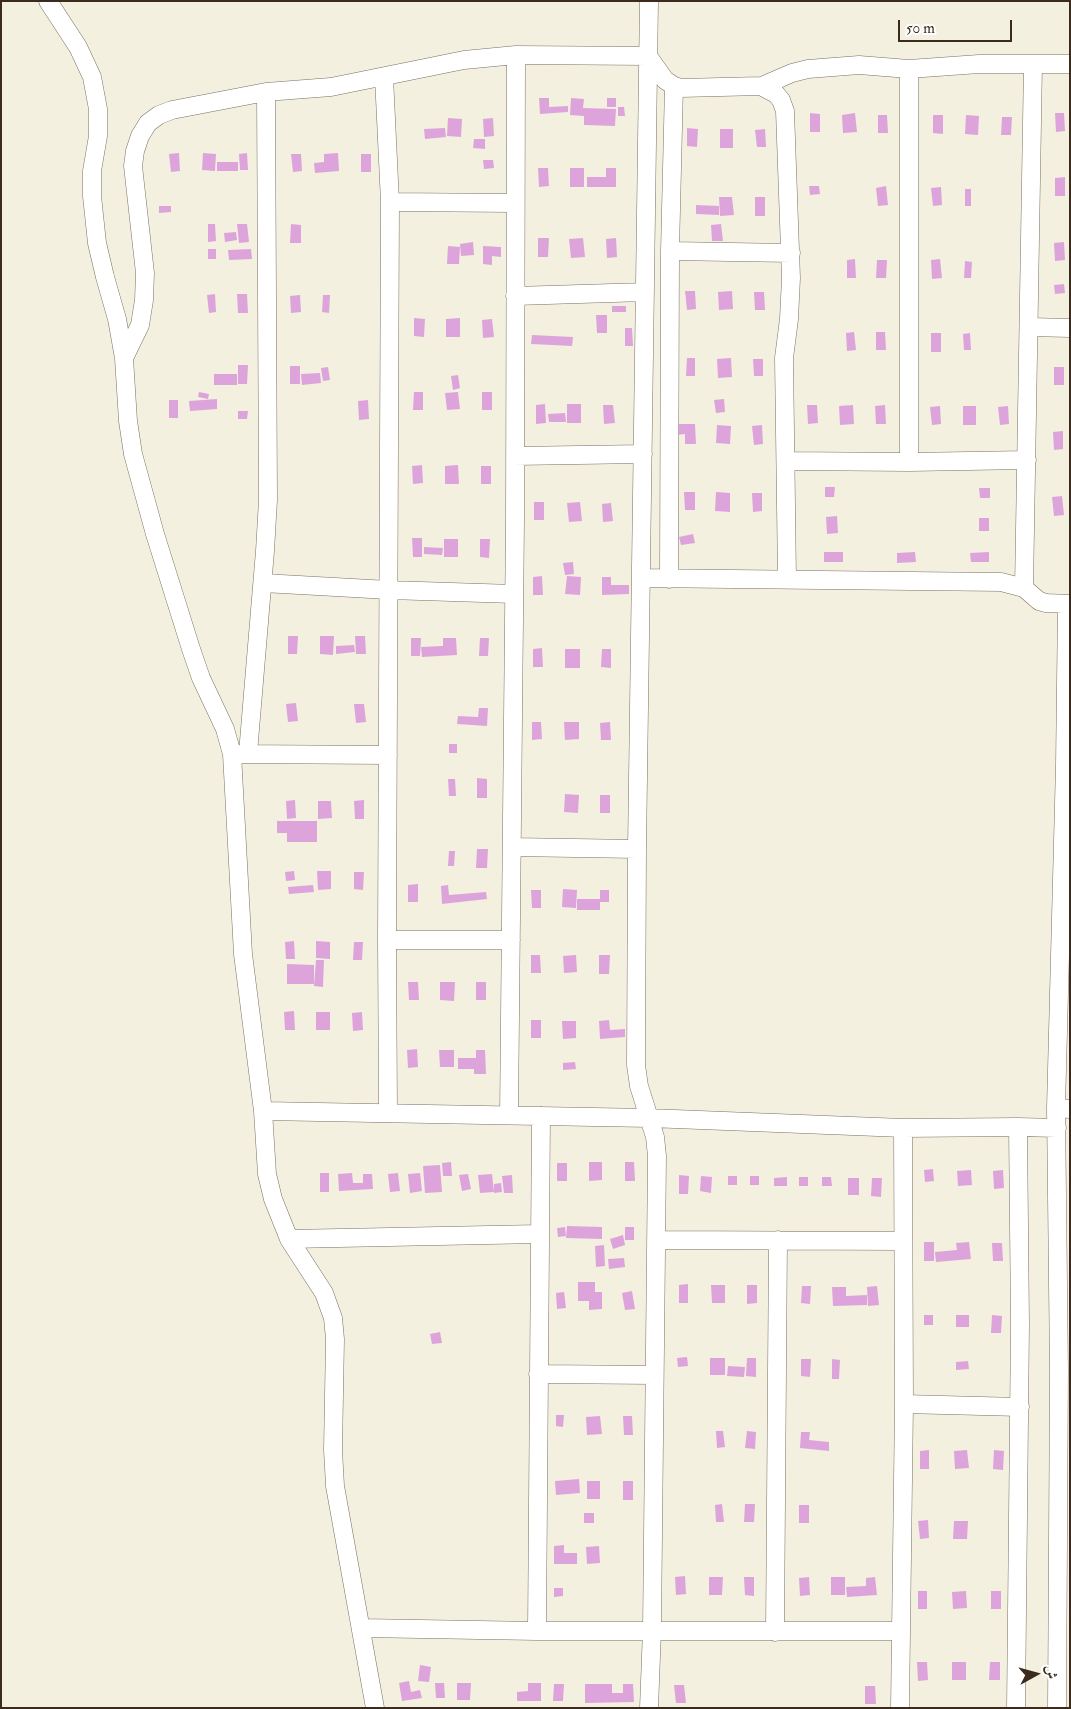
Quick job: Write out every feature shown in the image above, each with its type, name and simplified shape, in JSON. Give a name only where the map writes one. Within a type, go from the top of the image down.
[{"type":"street","points":[[48,1],[78,47],[92,77],[98,109],[98,136],[92,172],[92,196],[97,243],[117,319],[124,358],[128,421],[141,487],[201,678],[225,730],[240,754]]},
{"type":"street","points":[[649,1],[637,849],[636,1065],[639,1086],[655,1137],[657,1156],[652,1630],[649,1708]]},
{"type":"street","points":[[124,358],[140,325],[144,300],[145,273],[133,166],[135,151],[140,136],[148,123],[159,115],[172,110],[266,92],[310,90],[464,60],[516,55],[648,56]]},
{"type":"street","points":[[510,1115],[516,55]]},
{"type":"street","points":[[648,56],[664,80],[681,88],[762,86],[792,72],[859,65],[909,69],[979,64],[1070,64]]},
{"type":"street","points":[[1024,588],[1033,64]]},
{"type":"street","points":[[909,69],[909,462]]},
{"type":"street","points":[[384,77],[390,202],[388,1113]]},
{"type":"street","points":[[669,578],[670,251],[674,86]]},
{"type":"street","points":[[762,86],[782,100],[785,111],[791,253],[789,319],[784,358],[787,579]]},
{"type":"street","points":[[266,92],[268,500],[263,583],[240,754],[243,954],[263,1111],[267,1174],[273,1199],[289,1240],[324,1293],[333,1318],[336,1339],[333,1450],[336,1486],[375,1708]]},
{"type":"street","points":[[390,202],[515,203]]},
{"type":"street","points":[[670,251],[791,253]]},
{"type":"street","points":[[515,296],[645,292]]},
{"type":"street","points":[[1029,327],[1070,328]]},
{"type":"street","points":[[515,456],[643,454]]},
{"type":"street","points":[[786,460],[909,462],[1027,460]]},
{"type":"street","points":[[642,578],[960,580],[1001,582],[1024,588],[1039,601],[1068,604],[1063,1109],[1057,1128],[1059,1371],[1064,1499],[1057,1708]]},
{"type":"street","points":[[263,583],[514,594]]},
{"type":"street","points":[[240,754],[388,756]]},
{"type":"street","points":[[512,847],[637,849]]},
{"type":"street","points":[[387,940],[511,940]]},
{"type":"street","points":[[263,1111],[649,1118],[903,1128],[1057,1128]]},
{"type":"street","points":[[537,1631],[541,1116]]},
{"type":"street","points":[[1016,1708],[1020,1406],[1018,1127]]},
{"type":"street","points":[[900,1708],[904,1404],[903,1128]]},
{"type":"street","points":[[289,1240],[539,1234]]},
{"type":"street","points":[[656,1240],[903,1241]]},
{"type":"street","points":[[775,1632],[778,1240]]},
{"type":"street","points":[[538,1374],[654,1375]]},
{"type":"street","points":[[904,1404],[1020,1406]]},
{"type":"street","points":[[362,1628],[537,1631],[901,1631]]},
{"type":"building","points":[[539,98],[549,98],[549,107],[568,106],[568,112],[540,114]]},
{"type":"building","points":[[571,98],[584,99],[583,108],[616,109],[615,126],[584,125],[584,116],[570,115]]},
{"type":"building","points":[[607,98],[616,98],[616,107],[607,107]]},
{"type":"building","points":[[618,107],[624,107],[625,116],[618,116]]},
{"type":"building","points":[[810,113],[820,114],[820,132],[810,132]]},
{"type":"building","points":[[855,113],[857,132],[843,133],[842,115]]},
{"type":"building","points":[[1055,113],[1064,113],[1065,131],[1056,132]]},
{"type":"building","points":[[878,115],[887,115],[888,133],[878,133]]},
{"type":"building","points":[[933,115],[943,115],[943,134],[933,133]]},
{"type":"building","points":[[966,115],[979,116],[978,135],[965,134]]},
{"type":"building","points":[[1002,117],[1012,117],[1011,135],[1001,135]]},
{"type":"building","points":[[448,118],[462,119],[461,137],[447,136]]},
{"type":"building","points":[[493,118],[494,136],[484,137],[483,119]]},
{"type":"building","points":[[445,128],[446,137],[425,139],[424,129]]},
{"type":"building","points":[[687,128],[698,129],[697,147],[687,146]]},
{"type":"building","points":[[720,129],[733,129],[733,148],[720,148]]},
{"type":"building","points":[[765,129],[766,147],[757,147],[755,130]]},
{"type":"building","points":[[474,139],[485,139],[485,149],[473,148]]},
{"type":"building","points":[[179,153],[180,171],[171,172],[169,154]]},
{"type":"building","points":[[203,153],[216,154],[215,171],[202,170]]},
{"type":"building","points":[[247,153],[248,170],[240,170],[239,154]]},
{"type":"building","points":[[338,153],[339,171],[315,173],[314,163],[324,162],[324,154]]},
{"type":"building","points":[[291,154],[301,154],[302,171],[293,172]]},
{"type":"building","points":[[361,154],[371,154],[371,172],[361,172]]},
{"type":"building","points":[[483,160],[493,160],[494,168],[484,169]]},
{"type":"building","points":[[217,162],[238,162],[238,171],[217,171]]},
{"type":"building","points":[[538,168],[548,168],[549,186],[539,187]]},
{"type":"building","points":[[570,168],[584,168],[584,187],[570,187]]},
{"type":"building","points":[[606,168],[616,168],[616,187],[587,187],[587,177],[606,177]]},
{"type":"building","points":[[1065,177],[1065,196],[1055,196],[1055,178]]},
{"type":"building","points":[[809,186],[819,186],[820,194],[810,195]]},
{"type":"building","points":[[886,186],[888,205],[878,206],[876,188]]},
{"type":"building","points":[[941,187],[942,205],[933,206],[931,188]]},
{"type":"building","points":[[965,189],[971,189],[971,206],[965,206]]},
{"type":"building","points":[[719,197],[732,197],[734,215],[720,216]]},
{"type":"building","points":[[755,197],[765,197],[765,216],[755,216]]},
{"type":"building","points":[[696,205],[719,206],[719,215],[696,214]]},
{"type":"building","points":[[159,206],[171,206],[171,212],[159,213]]},
{"type":"building","points":[[208,224],[215,224],[216,241],[208,242]]},
{"type":"building","points":[[237,224],[247,224],[249,242],[239,243]]},
{"type":"building","points":[[291,224],[301,225],[301,243],[290,243]]},
{"type":"building","points":[[721,224],[723,241],[712,241],[711,225]]},
{"type":"building","points":[[236,232],[237,240],[225,242],[224,233]]},
{"type":"building","points":[[538,238],[549,238],[548,257],[538,257]]},
{"type":"building","points":[[583,238],[585,257],[571,258],[569,239]]},
{"type":"building","points":[[616,238],[617,257],[607,258],[606,239]]},
{"type":"building","points":[[473,242],[474,255],[461,256],[460,244]]},
{"type":"building","points":[[1064,242],[1065,260],[1055,261],[1054,243]]},
{"type":"building","points":[[448,246],[460,247],[459,264],[447,264]]},
{"type":"building","points":[[483,246],[501,247],[501,257],[492,256],[492,265],[483,264]]},
{"type":"building","points":[[208,249],[216,249],[216,259],[208,259]]},
{"type":"building","points":[[251,249],[252,259],[229,260],[228,250]]},
{"type":"building","points":[[855,259],[856,278],[847,278],[847,260]]},
{"type":"building","points":[[940,259],[942,278],[932,279],[931,260]]},
{"type":"building","points":[[877,260],[887,260],[886,278],[876,278]]},
{"type":"building","points":[[965,261],[972,262],[971,278],[964,278]]},
{"type":"building","points":[[1064,284],[1065,293],[1055,294],[1054,285]]},
{"type":"building","points":[[685,291],[695,291],[696,309],[687,310]]},
{"type":"building","points":[[732,291],[733,309],[719,310],[718,292]]},
{"type":"building","points":[[754,292],[764,292],[765,310],[755,310]]},
{"type":"building","points":[[215,294],[216,312],[209,313],[207,295]]},
{"type":"building","points":[[237,294],[247,294],[248,313],[238,313]]},
{"type":"building","points":[[300,295],[301,312],[291,313],[290,296]]},
{"type":"building","points":[[323,295],[330,295],[329,313],[322,312]]},
{"type":"building","points":[[612,306],[626,306],[626,312],[612,312]]},
{"type":"building","points":[[596,315],[607,315],[607,333],[597,333]]},
{"type":"building","points":[[414,318],[425,319],[424,337],[414,336]]},
{"type":"building","points":[[460,318],[460,337],[446,337],[446,319]]},
{"type":"building","points":[[492,319],[494,337],[483,338],[482,320]]},
{"type":"building","points":[[625,328],[632,328],[633,346],[625,346]]},
{"type":"building","points":[[854,332],[856,350],[847,351],[846,333]]},
{"type":"building","points":[[876,332],[885,332],[886,350],[876,350]]},
{"type":"building","points":[[931,333],[941,333],[941,352],[931,352]]},
{"type":"building","points":[[970,333],[971,350],[964,350],[963,334]]},
{"type":"building","points":[[532,335],[573,337],[572,346],[531,344]]},
{"type":"building","points":[[687,358],[695,358],[695,376],[686,376]]},
{"type":"building","points":[[731,358],[732,377],[718,378],[717,359]]},
{"type":"building","points":[[753,359],[763,359],[763,376],[754,376]]},
{"type":"building","points":[[238,365],[248,365],[247,384],[238,384]]},
{"type":"building","points":[[290,366],[300,366],[300,384],[290,384]]},
{"type":"building","points":[[328,367],[330,380],[323,381],[321,368]]},
{"type":"building","points":[[1054,367],[1064,367],[1064,385],[1054,385]]},
{"type":"building","points":[[320,373],[321,383],[302,385],[301,374]]},
{"type":"building","points":[[214,374],[237,374],[237,385],[214,385]]},
{"type":"building","points":[[458,375],[460,388],[453,390],[451,376]]},
{"type":"building","points":[[199,392],[209,394],[208,399],[198,397]]},
{"type":"building","points":[[414,392],[423,392],[423,410],[413,410]]},
{"type":"building","points":[[458,392],[460,409],[447,410],[445,393]]},
{"type":"building","points":[[482,392],[492,392],[492,410],[482,410]]},
{"type":"building","points":[[217,399],[217,409],[190,411],[189,401]]},
{"type":"building","points":[[724,399],[725,412],[716,413],[714,400]]},
{"type":"building","points":[[169,400],[178,400],[178,418],[169,418]]},
{"type":"building","points":[[368,400],[369,419],[359,420],[358,401]]},
{"type":"building","points":[[545,404],[546,423],[536,424],[536,405]]},
{"type":"building","points":[[567,404],[581,404],[581,423],[567,423]]},
{"type":"building","points":[[603,405],[613,405],[615,423],[604,424]]},
{"type":"building","points":[[807,405],[817,405],[818,423],[808,424]]},
{"type":"building","points":[[853,405],[854,424],[840,425],[839,406]]},
{"type":"building","points":[[885,405],[886,424],[876,424],[875,406]]},
{"type":"building","points":[[940,406],[941,424],[932,425],[930,407]]},
{"type":"building","points":[[963,406],[976,406],[976,425],[963,425]]},
{"type":"building","points":[[1008,406],[1009,424],[1000,425],[998,407]]},
{"type":"building","points":[[238,411],[248,411],[247,419],[238,419]]},
{"type":"building","points":[[565,413],[566,422],[549,422],[548,414]]},
{"type":"building","points":[[677,424],[695,424],[696,444],[685,444],[685,434],[677,435]]},
{"type":"building","points":[[717,425],[731,426],[730,444],[716,443]]},
{"type":"building","points":[[762,425],[763,444],[754,445],[752,426]]},
{"type":"building","points":[[1063,431],[1063,449],[1054,450],[1053,432]]},
{"type":"building","points":[[422,465],[423,483],[413,484],[412,466]]},
{"type":"building","points":[[458,465],[459,484],[445,484],[445,466]]},
{"type":"building","points":[[481,466],[491,466],[491,484],[481,484]]},
{"type":"building","points":[[825,487],[835,487],[834,497],[825,497]]},
{"type":"building","points":[[979,488],[990,488],[990,498],[980,498]]},
{"type":"building","points":[[684,492],[695,492],[695,510],[685,510]]},
{"type":"building","points":[[716,492],[730,493],[730,512],[715,511]]},
{"type":"building","points":[[752,493],[762,493],[762,511],[753,512]]},
{"type":"building","points":[[1062,496],[1064,515],[1054,516],[1052,497]]},
{"type":"building","points":[[534,502],[544,502],[544,520],[534,520]]},
{"type":"building","points":[[580,502],[582,521],[569,522],[567,503]]},
{"type":"building","points":[[611,503],[613,521],[603,522],[602,504]]},
{"type":"building","points":[[837,516],[838,533],[827,534],[826,517]]},
{"type":"building","points":[[979,518],[989,518],[989,531],[979,531]]},
{"type":"building","points":[[693,534],[695,543],[681,545],[679,537]]},
{"type":"building","points":[[412,538],[422,538],[422,557],[413,557]]},
{"type":"building","points":[[444,539],[458,539],[458,557],[444,557]]},
{"type":"building","points":[[480,539],[490,539],[489,558],[480,557]]},
{"type":"building","points":[[424,547],[443,548],[442,555],[424,554]]},
{"type":"building","points":[[824,552],[843,552],[843,562],[824,562]]},
{"type":"building","points":[[915,552],[916,562],[897,563],[897,553]]},
{"type":"building","points":[[989,552],[989,562],[971,562],[970,553]]},
{"type":"building","points":[[573,562],[574,574],[565,575],[563,563]]},
{"type":"building","points":[[542,576],[543,595],[533,595],[533,577]]},
{"type":"building","points":[[567,576],[581,577],[580,595],[565,594]]},
{"type":"building","points":[[602,577],[611,577],[611,585],[629,585],[629,594],[602,595]]},
{"type":"building","points":[[288,636],[298,636],[297,654],[288,654]]},
{"type":"building","points":[[320,636],[334,636],[333,655],[320,654]]},
{"type":"building","points":[[355,636],[365,636],[366,654],[356,654]]},
{"type":"building","points":[[411,638],[421,638],[420,656],[411,656]]},
{"type":"building","points":[[443,638],[456,638],[457,655],[422,657],[421,647],[443,646]]},
{"type":"building","points":[[480,638],[489,638],[488,656],[479,656]]},
{"type":"building","points":[[354,645],[355,652],[336,654],[336,646]]},
{"type":"building","points":[[542,648],[543,667],[533,667],[533,649]]},
{"type":"building","points":[[565,649],[580,649],[580,668],[565,668]]},
{"type":"building","points":[[602,649],[611,649],[611,668],[601,667]]},
{"type":"building","points":[[296,703],[298,721],[288,722],[286,704]]},
{"type":"building","points":[[354,704],[364,704],[366,722],[356,723]]},
{"type":"building","points":[[479,708],[488,708],[487,726],[457,724],[458,716],[478,717]]},
{"type":"building","points":[[532,722],[541,722],[542,739],[532,740]]},
{"type":"building","points":[[564,722],[579,722],[579,739],[565,740]]},
{"type":"building","points":[[610,722],[611,740],[601,740],[600,723]]},
{"type":"building","points":[[449,744],[457,744],[457,753],[449,753]]},
{"type":"building","points":[[477,778],[487,779],[487,798],[477,798]]},
{"type":"building","points":[[448,779],[455,779],[456,796],[449,796]]},
{"type":"building","points":[[565,794],[579,795],[578,813],[564,812]]},
{"type":"building","points":[[600,795],[610,795],[610,813],[600,813]]},
{"type":"building","points":[[295,800],[296,818],[287,819],[286,801]]},
{"type":"building","points":[[364,800],[364,819],[355,819],[354,801]]},
{"type":"building","points":[[318,801],[331,801],[332,818],[318,819]]},
{"type":"building","points":[[277,821],[317,821],[317,842],[287,842],[287,833],[277,833]]},
{"type":"building","points":[[477,849],[488,849],[487,868],[476,868]]},
{"type":"building","points":[[449,851],[455,851],[454,866],[448,866]]},
{"type":"building","points":[[294,871],[295,880],[286,881],[285,872]]},
{"type":"building","points":[[317,871],[331,871],[331,889],[318,890]]},
{"type":"building","points":[[354,872],[364,872],[363,890],[354,889]]},
{"type":"building","points":[[418,884],[418,902],[408,902],[408,885]]},
{"type":"building","points":[[313,885],[314,892],[289,894],[288,887]]},
{"type":"building","points":[[448,885],[449,895],[486,892],[487,899],[442,904],[441,886]]},
{"type":"building","points":[[563,889],[577,890],[576,908],[562,907]]},
{"type":"building","points":[[531,890],[541,890],[541,908],[532,908]]},
{"type":"building","points":[[600,890],[609,890],[609,902],[600,902],[600,910],[577,910],[577,899],[600,899]]},
{"type":"building","points":[[294,941],[295,959],[286,959],[285,942]]},
{"type":"building","points":[[316,941],[330,942],[330,959],[316,958]]},
{"type":"building","points":[[354,942],[363,942],[362,960],[353,960]]},
{"type":"building","points":[[531,955],[540,955],[541,973],[531,973]]},
{"type":"building","points":[[576,955],[577,972],[564,973],[563,956]]},
{"type":"building","points":[[599,955],[610,955],[609,974],[599,974]]},
{"type":"building","points":[[316,960],[324,960],[323,987],[314,986]]},
{"type":"building","points":[[287,964],[314,965],[314,984],[287,984]]},
{"type":"building","points":[[408,982],[418,982],[419,1000],[409,1000]]},
{"type":"building","points":[[440,982],[455,982],[454,1001],[440,1000]]},
{"type":"building","points":[[476,982],[486,982],[486,1000],[476,1000]]},
{"type":"building","points":[[294,1011],[295,1030],[285,1030],[284,1012]]},
{"type":"building","points":[[316,1012],[330,1012],[330,1030],[316,1030]]},
{"type":"building","points":[[362,1012],[363,1030],[353,1031],[352,1013]]},
{"type":"building","points":[[531,1020],[541,1020],[541,1038],[531,1038]]},
{"type":"building","points":[[609,1020],[610,1030],[625,1029],[625,1037],[600,1039],[599,1021]]},
{"type":"building","points":[[562,1021],[576,1021],[576,1038],[563,1039]]},
{"type":"building","points":[[417,1049],[418,1067],[408,1068],[407,1050]]},
{"type":"building","points":[[439,1050],[454,1050],[454,1067],[440,1067]]},
{"type":"building","points":[[476,1050],[485,1050],[486,1074],[474,1074],[474,1069],[458,1069],[458,1058],[476,1058]]},
{"type":"building","points":[[575,1062],[576,1069],[563,1070],[563,1063]]},
{"type":"building","points":[[451,1162],[452,1176],[443,1176],[442,1163]]},
{"type":"building","points":[[589,1162],[602,1162],[602,1180],[589,1181]]},
{"type":"building","points":[[625,1162],[634,1162],[635,1181],[625,1181]]},
{"type":"building","points":[[557,1163],[567,1163],[567,1181],[557,1181]]},
{"type":"building","points":[[440,1165],[442,1192],[425,1193],[423,1166]]},
{"type":"building","points":[[933,1169],[934,1181],[925,1182],[924,1170]]},
{"type":"building","points":[[971,1170],[972,1185],[958,1186],[957,1171]]},
{"type":"building","points":[[1003,1170],[1004,1188],[994,1189],[993,1171]]},
{"type":"building","points":[[320,1173],[329,1173],[329,1192],[320,1192]]},
{"type":"building","points":[[352,1173],[353,1183],[363,1183],[363,1174],[372,1174],[373,1189],[339,1191],[338,1174]]},
{"type":"building","points":[[398,1173],[400,1191],[390,1192],[388,1174]]},
{"type":"building","points":[[420,1173],[422,1191],[410,1193],[408,1174]]},
{"type":"building","points":[[468,1174],[471,1189],[462,1191],[459,1175]]},
{"type":"building","points":[[492,1174],[494,1192],[480,1193],[478,1175]]},
{"type":"building","points":[[512,1175],[513,1193],[504,1193],[502,1176]]},
{"type":"building","points":[[679,1175],[689,1176],[688,1194],[679,1194]]},
{"type":"building","points":[[701,1176],[712,1177],[711,1193],[700,1191]]},
{"type":"building","points":[[728,1176],[737,1176],[737,1185],[728,1185]]},
{"type":"building","points":[[750,1176],[759,1176],[759,1185],[750,1185]]},
{"type":"building","points":[[787,1177],[787,1186],[774,1186],[774,1178]]},
{"type":"building","points":[[799,1177],[808,1177],[808,1186],[799,1186]]},
{"type":"building","points":[[822,1177],[831,1177],[832,1186],[822,1186]]},
{"type":"building","points":[[848,1178],[859,1178],[859,1195],[848,1195]]},
{"type":"building","points":[[872,1178],[882,1178],[881,1197],[871,1196]]},
{"type":"building","points":[[501,1183],[502,1192],[494,1193],[494,1184]]},
{"type":"building","points":[[567,1226],[602,1227],[602,1239],[566,1238]]},
{"type":"building","points":[[565,1227],[566,1236],[558,1237],[557,1228]]},
{"type":"building","points":[[625,1227],[634,1227],[634,1240],[625,1240]]},
{"type":"building","points":[[623,1235],[625,1245],[613,1249],[610,1239]]},
{"type":"building","points":[[924,1242],[934,1242],[934,1261],[924,1261]]},
{"type":"building","points":[[969,1242],[971,1259],[936,1262],[935,1252],[957,1250],[956,1243]]},
{"type":"building","points":[[992,1243],[1002,1243],[1003,1261],[993,1261]]},
{"type":"building","points":[[604,1245],[605,1266],[596,1267],[595,1246]]},
{"type":"building","points":[[624,1258],[625,1267],[609,1269],[608,1259]]},
{"type":"building","points":[[578,1282],[595,1282],[595,1292],[602,1292],[602,1309],[589,1310],[589,1301],[578,1301]]},
{"type":"building","points":[[688,1284],[688,1303],[679,1303],[679,1285]]},
{"type":"building","points":[[711,1285],[725,1285],[725,1303],[712,1303]]},
{"type":"building","points":[[747,1285],[757,1285],[757,1303],[747,1304]]},
{"type":"building","points":[[802,1286],[811,1286],[810,1304],[801,1303]]},
{"type":"building","points":[[877,1286],[879,1305],[868,1306],[867,1287]]},
{"type":"building","points":[[832,1287],[846,1287],[846,1296],[867,1295],[867,1305],[833,1306]]},
{"type":"building","points":[[632,1291],[635,1309],[625,1310],[622,1293]]},
{"type":"building","points":[[564,1292],[566,1308],[557,1309],[556,1293]]},
{"type":"building","points":[[924,1315],[933,1315],[933,1325],[924,1325]]},
{"type":"building","points":[[956,1315],[969,1315],[969,1327],[956,1327]]},
{"type":"building","points":[[992,1315],[1002,1316],[1001,1333],[991,1333]]},
{"type":"building","points":[[440,1332],[442,1343],[432,1344],[430,1334]]},
{"type":"building","points":[[687,1357],[688,1366],[678,1367],[677,1358]]},
{"type":"building","points":[[710,1358],[725,1358],[725,1375],[710,1375]]},
{"type":"building","points":[[747,1358],[756,1358],[756,1377],[746,1376]]},
{"type":"building","points":[[801,1359],[811,1359],[810,1377],[801,1376]]},
{"type":"building","points":[[832,1359],[840,1360],[839,1379],[832,1379]]},
{"type":"building","points":[[968,1361],[969,1369],[956,1370],[956,1362]]},
{"type":"building","points":[[728,1366],[745,1367],[744,1377],[727,1376]]},
{"type":"building","points":[[556,1415],[564,1415],[563,1427],[556,1426]]},
{"type":"building","points":[[600,1416],[602,1434],[587,1435],[586,1417]]},
{"type":"building","points":[[623,1416],[632,1416],[633,1435],[624,1435]]},
{"type":"building","points":[[716,1431],[723,1431],[725,1447],[717,1448]]},
{"type":"building","points":[[747,1431],[756,1432],[755,1449],[745,1448]]},
{"type":"building","points":[[801,1432],[810,1432],[809,1440],[829,1442],[829,1451],[800,1448]]},
{"type":"building","points":[[929,1450],[929,1469],[920,1469],[920,1451]]},
{"type":"building","points":[[967,1450],[969,1468],[955,1469],[954,1451]]},
{"type":"building","points":[[994,1450],[1004,1451],[1003,1470],[993,1469]]},
{"type":"building","points":[[579,1479],[580,1493],[556,1495],[555,1481]]},
{"type":"building","points":[[587,1481],[600,1481],[600,1499],[587,1499]]},
{"type":"building","points":[[623,1481],[633,1481],[633,1500],[623,1500]]},
{"type":"building","points":[[722,1504],[724,1522],[716,1522],[715,1505]]},
{"type":"building","points":[[745,1504],[755,1504],[754,1522],[744,1522]]},
{"type":"building","points":[[799,1505],[809,1505],[809,1523],[799,1523]]},
{"type":"building","points":[[584,1513],[594,1513],[594,1523],[584,1523]]},
{"type":"building","points":[[928,1520],[929,1538],[920,1539],[918,1521]]},
{"type":"building","points":[[954,1521],[968,1521],[967,1539],[953,1539]]},
{"type":"building","points":[[564,1545],[564,1553],[577,1553],[577,1564],[554,1564],[554,1546]]},
{"type":"building","points":[[599,1546],[600,1563],[587,1564],[586,1547]]},
{"type":"building","points":[[685,1576],[686,1594],[676,1595],[675,1577]]},
{"type":"building","points":[[709,1577],[723,1577],[722,1595],[709,1595]]},
{"type":"building","points":[[744,1577],[754,1577],[754,1596],[745,1595]]},
{"type":"building","points":[[809,1577],[810,1595],[800,1596],[799,1578]]},
{"type":"building","points":[[831,1577],[845,1577],[845,1595],[831,1595]]},
{"type":"building","points":[[875,1577],[877,1595],[847,1597],[846,1587],[866,1586],[866,1578]]},
{"type":"building","points":[[554,1588],[563,1588],[563,1596],[554,1597]]},
{"type":"building","points":[[918,1591],[927,1591],[927,1609],[918,1609]]},
{"type":"building","points":[[966,1591],[967,1608],[953,1609],[952,1592]]},
{"type":"building","points":[[991,1591],[1001,1591],[1001,1609],[991,1609]]},
{"type":"building","points":[[917,1662],[927,1662],[928,1680],[918,1681]]},
{"type":"building","points":[[952,1662],[966,1662],[966,1680],[952,1680]]},
{"type":"building","points":[[990,1662],[1000,1662],[1000,1680],[989,1680]]},
{"type":"building","points":[[420,1665],[431,1667],[429,1682],[418,1681]]},
{"type":"building","points":[[409,1681],[411,1692],[420,1690],[422,1698],[402,1701],[399,1683]]},
{"type":"building","points":[[435,1683],[444,1683],[445,1698],[436,1698]]},
{"type":"building","points":[[457,1683],[471,1683],[470,1700],[457,1700]]},
{"type":"building","points":[[528,1683],[541,1683],[541,1701],[517,1701],[517,1692],[528,1691]]},
{"type":"building","points":[[554,1684],[564,1684],[563,1701],[553,1701]]},
{"type":"building","points":[[585,1684],[612,1684],[612,1693],[623,1693],[623,1684],[633,1684],[634,1702],[585,1703]]},
{"type":"building","points":[[674,1685],[684,1685],[686,1703],[676,1703]]},
{"type":"building","points":[[865,1686],[875,1686],[876,1704],[865,1704]]}]
